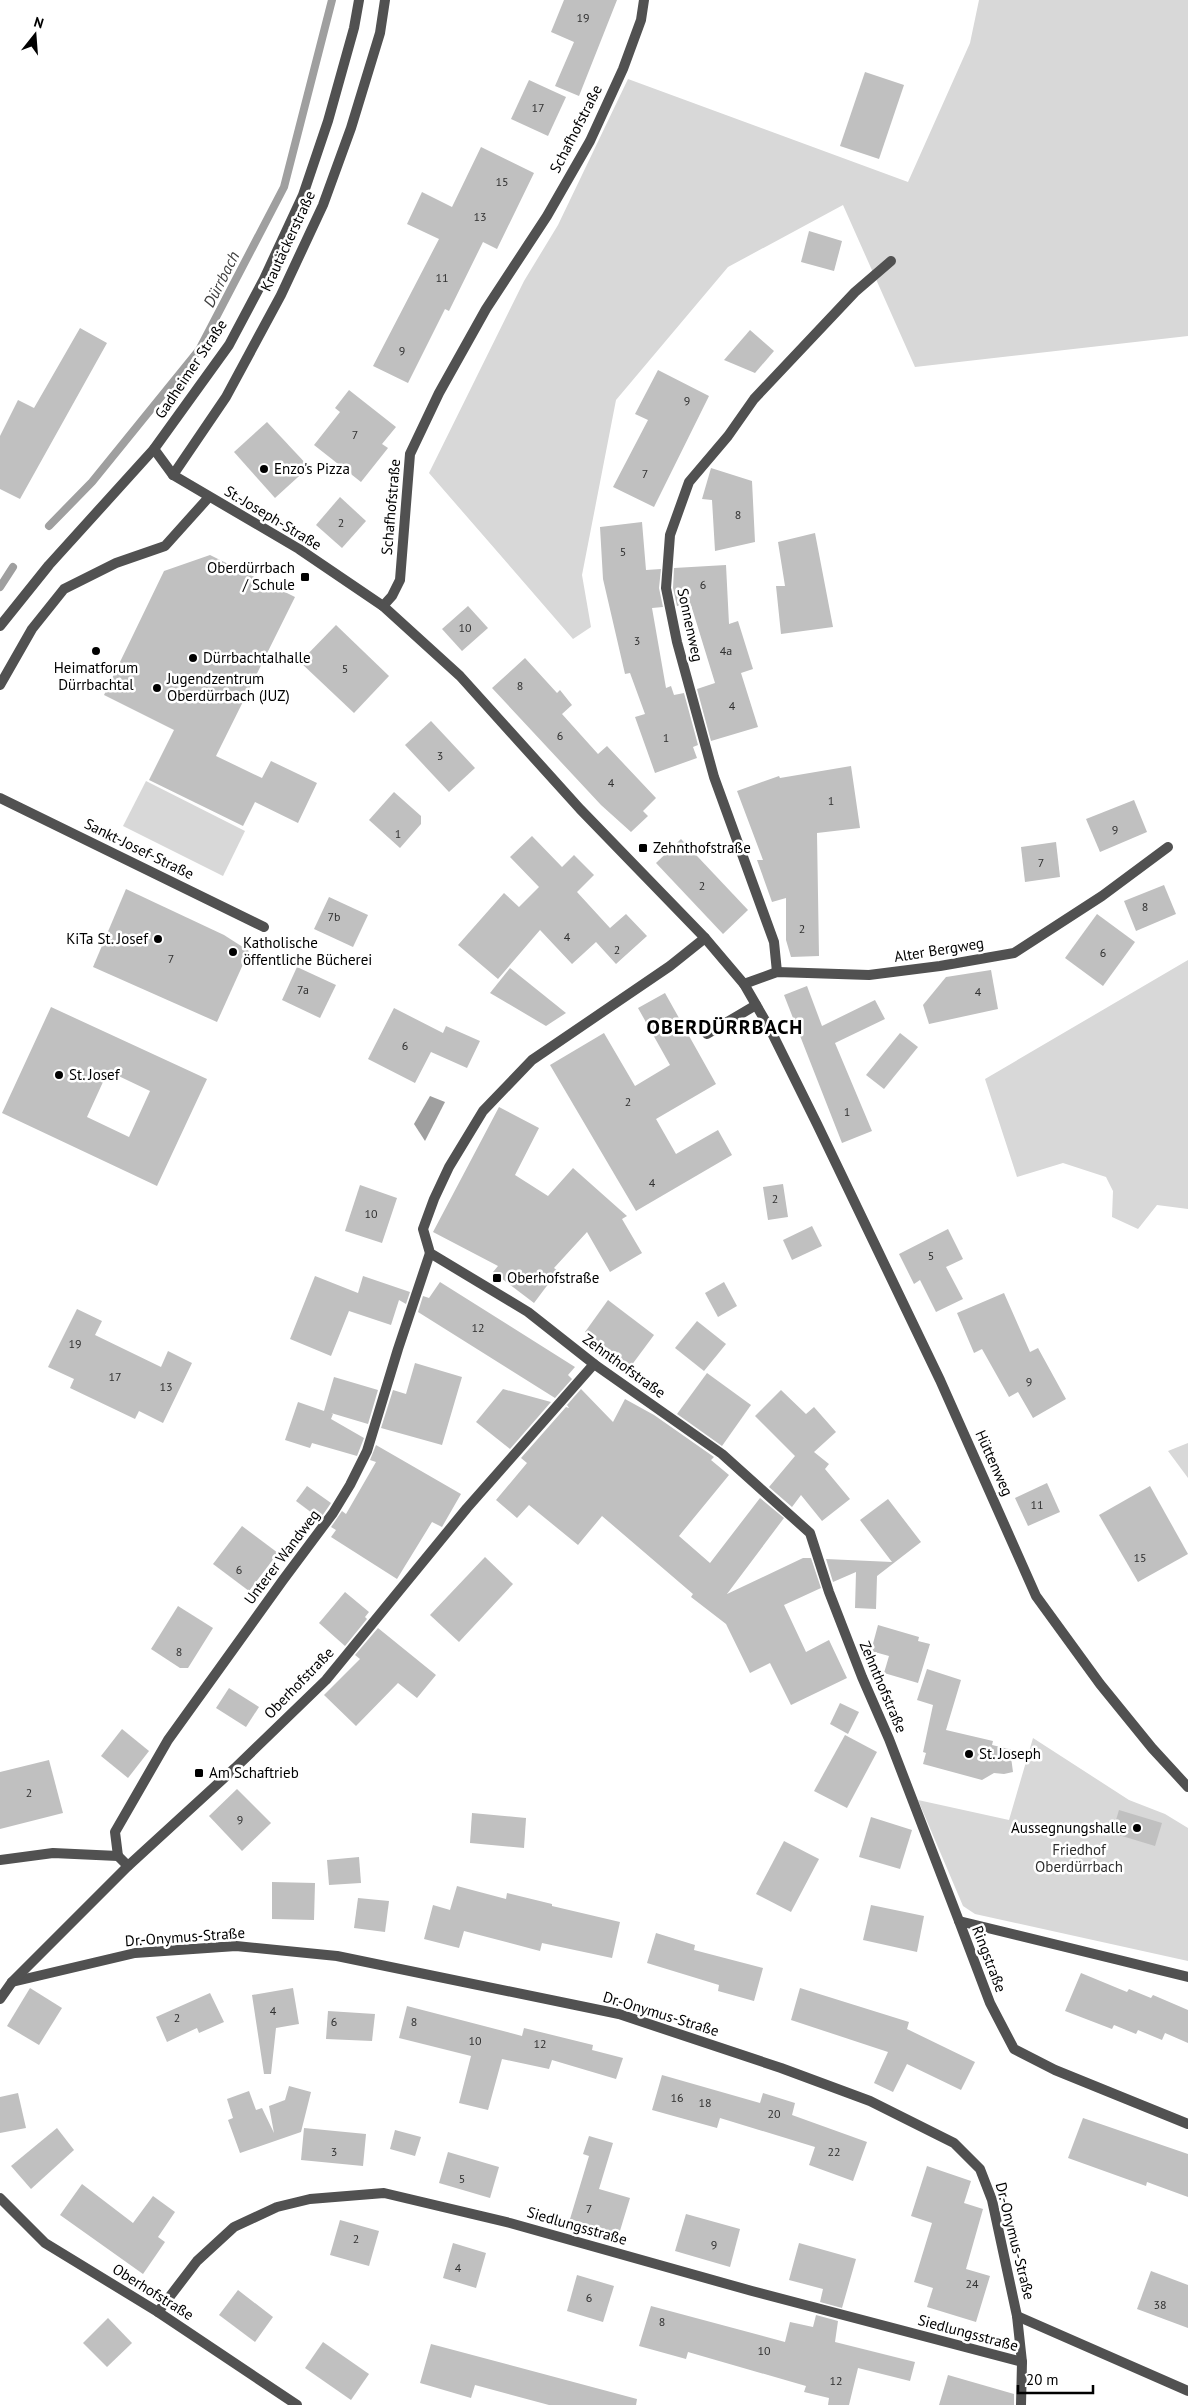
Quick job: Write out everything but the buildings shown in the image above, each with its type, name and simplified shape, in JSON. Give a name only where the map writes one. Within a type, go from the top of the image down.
[{"type":"street","name":"Gadheimer Straße","points":[[0,626],[49,565],[154,449],[229,344],[264,278],[303,195],[328,121],[354,28],[359,0]]},
{"type":"street","name":"Krautäckerstraße","points":[[173,475],[226,397],[280,295],[323,205],[351,128],[380,33],[385,0]]},
{"type":"street","name":"Schafhofstraße","points":[[383,606],[392,596],[400,580],[410,454],[439,393],[486,309],[547,216],[590,141],[623,69],[641,20],[644,0]]},
{"type":"street","name":"Sonnenweg","points":[[778,972],[774,942],[714,777],[677,642],[666,588],[670,535],[689,482],[728,436],[754,399],[855,292],[891,261]]},
{"type":"street","name":"St.-Joseph-Straße","points":[[154,449],[173,475],[298,550],[383,606]]},
{"type":"street","points":[[0,685],[32,629],[64,589],[116,563],[165,546],[209,497]]},
{"type":"street","points":[[383,606],[460,676],[580,809],[705,938],[744,984]]},
{"type":"street","name":"Sankt-Josef-Straße","points":[[0,798],[264,927]]},
{"type":"street","name":"Alter Bergweg","points":[[744,984],[778,972],[868,975],[940,966],[1014,953],[1102,896],[1168,847]]},
{"type":"street","points":[[430,1253],[423,1229],[449,1167],[483,1111],[532,1060],[670,966],[705,938]]},
{"type":"street","name":"Hüttenweg","points":[[744,984],[817,1124],[940,1380],[1036,1596],[1100,1684],[1152,1748],[1188,1787]]},
{"type":"street","points":[[708,1034],[756,1005]]},
{"type":"street","name":"Zehnthofstraße","points":[[430,1253],[528,1312],[594,1364],[722,1454],[810,1533],[835,1609],[889,1740],[958,1921]]},
{"type":"street","name":"Unterer Wandweg","points":[[118,1856],[115,1832],[168,1740],[333,1514],[367,1451],[430,1253]]},
{"type":"street","name":"Oberhofstraße","points":[[0,1999],[12,1982],[128,1866],[235,1768],[326,1680],[467,1508],[594,1364]]},
{"type":"street","points":[[0,1860],[53,1853],[118,1856],[128,1866]]},
{"type":"street","name":"Ringstraße","points":[[958,1921],[1188,1977]]},
{"type":"street","name":"Ringstraße","points":[[958,1921],[990,2003],[1014,2049],[1055,2070],[1188,2124]]},
{"type":"street","name":"Dr.-Onymus-Straße","points":[[12,1982],[135,1953],[236,1946],[337,1956],[619,2014],[781,2068],[870,2101],[918,2123],[954,2143],[980,2169],[992,2200],[1017,2316],[1022,2362],[1021,2405]]},
{"type":"street","name":"Siedlungsstraße","points":[[158,2312],[197,2261],[234,2228],[278,2207],[310,2199],[384,2193],[510,2223],[752,2291],[1022,2362]]},
{"type":"street","name":"Oberhofstraße","points":[[0,2198],[45,2243],[158,2312],[297,2405]]},
{"type":"street","points":[[1017,2316],[1188,2392]]},
{"type":"green space","points":[[979,0],[1188,0],[1188,336],[915,367],[843,205],[728,267],[616,400],[582,575],[591,627],[573,639],[429,473],[524,281],[558,225],[628,79],[908,182],[970,43]]},
{"type":"green space","points":[[146,781],[245,831],[223,876],[123,826]]},
{"type":"green space","points":[[1188,960],[1188,1209],[1157,1205],[1138,1229],[1112,1217],[1113,1191],[1106,1177],[1063,1163],[1017,1177],[985,1079]]},
{"type":"green space","points":[[1188,1443],[1188,1478],[1168,1451]]},
{"type":"green space","name":"Friedhof Oberdürrbach","points":[[1033,1738],[1129,1800],[1165,1814],[1188,1828],[1188,1961],[975,1914],[963,1906],[918,1800],[1009,1820]]},
{"type":"shaded area","points":[[430,1096],[445,1102],[425,1141],[414,1124]]},
{"type":"waterway","name":"Dürrbach","points":[[49,526],[92,482],[199,350],[284,187],[332,0]]},
{"type":"waterway","name":"Dürrbach","points":[[0,587],[13,567]]},
{"type":"place","name":"Enzo's Pizza","points":[[264,469]]},
{"type":"place","name":"Oberdürrbach / Schule","points":[[305,577]]},
{"type":"place","name":"Heimatforum Dürrbachtal","points":[[96,651]]},
{"type":"place","name":"Dürrbachtalhalle","points":[[193,658]]},
{"type":"place","name":"Jugendzentrum Oberdürrbach (JUZ)","points":[[157,688]]},
{"type":"place","name":"Zehnthofstraße","points":[[643,848]]},
{"type":"place","name":"KiTa St. Josef","points":[[158,939]]},
{"type":"place","name":"Katholische öffentliche Bücherei","points":[[233,952]]},
{"type":"place","name":"St. Josef","points":[[59,1075]]},
{"type":"place","name":"Oberhofstraße","points":[[497,1278]]},
{"type":"place","name":"St. Joseph","points":[[969,1754]]},
{"type":"place","name":"Am Schaftrieb","points":[[199,1773]]},
{"type":"place","name":"Aussegnungshalle","points":[[1137,1828]]},
{"type":"district","name":"OBERDÜRRBACH","points":[[725,1027]]}]
